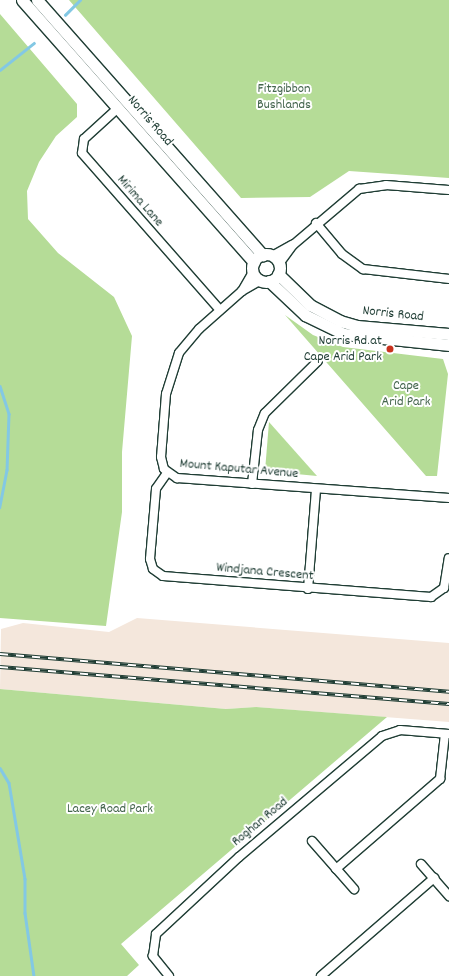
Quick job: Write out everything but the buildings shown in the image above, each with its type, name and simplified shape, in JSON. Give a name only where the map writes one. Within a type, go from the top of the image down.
[{"type":"main road","name":"Norris Road","points":[[22,0],[118,108],[265,281],[305,315],[344,334],[449,345]]},
{"type":"main road","name":"Norris Road","points":[[37,0],[268,255],[310,305],[340,321],[357,326],[449,334]]},
{"type":"main road","points":[[253,267],[268,255]]},
{"type":"main road","points":[[265,281],[279,269]]},
{"type":"street","name":"Mirima Lane","points":[[118,108],[84,139],[82,153],[220,310]]},
{"type":"street","points":[[279,269],[293,244],[351,193],[367,187],[449,190]]},
{"type":"street","points":[[316,223],[342,254],[363,269],[449,279]]},
{"type":"street","points":[[268,255],[293,244]]},
{"type":"street","name":"Mount Kaputar Avenue","points":[[242,291],[253,267]]},
{"type":"street","name":"Mount Kaputar Avenue","points":[[265,281],[242,291],[187,341],[172,370],[161,457],[167,473],[177,478],[449,498]]},
{"type":"street","points":[[252,484],[258,430],[265,413],[318,362]]},
{"type":"street","name":"Windjana Crescent","points":[[167,473],[156,489],[150,559],[155,571],[170,578],[431,597],[444,588],[449,558]]},
{"type":"street","points":[[308,588],[316,489]]},
{"type":"street","name":"Roghan Road","points":[[169,976],[153,956],[154,939],[172,916],[239,857],[391,732],[447,734]]},
{"type":"street","points":[[336,869],[440,779],[447,734]]},
{"type":"street","points":[[312,841],[354,889]]},
{"type":"street","points":[[421,864],[449,896]]},
{"type":"street","points":[[321,976],[434,878]]},
{"type":"shaded area","points":[[137,618],[449,643],[449,722],[256,707],[226,709],[0,689],[1,629],[23,623],[109,632]]},
{"type":"green space","name":"Fitzgibbon Bushlands","points":[[69,0],[449,0],[449,178],[349,171],[310,197],[241,198]]},
{"type":"green space","points":[[0,14],[77,104],[77,117],[56,136],[39,162],[27,191],[28,219],[58,253],[114,297],[132,336],[122,452],[122,512],[106,626],[0,618]]},
{"type":"green space","name":"Cape Arid Park","points":[[285,315],[313,335],[343,347],[443,359],[448,374],[437,476],[426,476]]},
{"type":"green space","points":[[269,422],[317,476],[265,471]]},
{"type":"green space","name":"Lacey Road Park","points":[[0,689],[226,709],[256,707],[387,717],[121,944],[139,965],[127,976],[0,976]]},
{"type":"waterway","points":[[65,15],[80,0]]},
{"type":"waterway","points":[[0,70],[34,43]]},
{"type":"waterway","points":[[0,386],[9,414],[7,470],[0,507]]},
{"type":"waterway","points":[[0,768],[9,783],[25,879],[25,913],[34,976]]},
{"type":"railway","points":[[0,654],[449,692]]},
{"type":"railway","points":[[0,667],[449,704]]},
{"type":"place","name":"Norris Rd at Cape Arid Park","points":[[390,349]]}]
